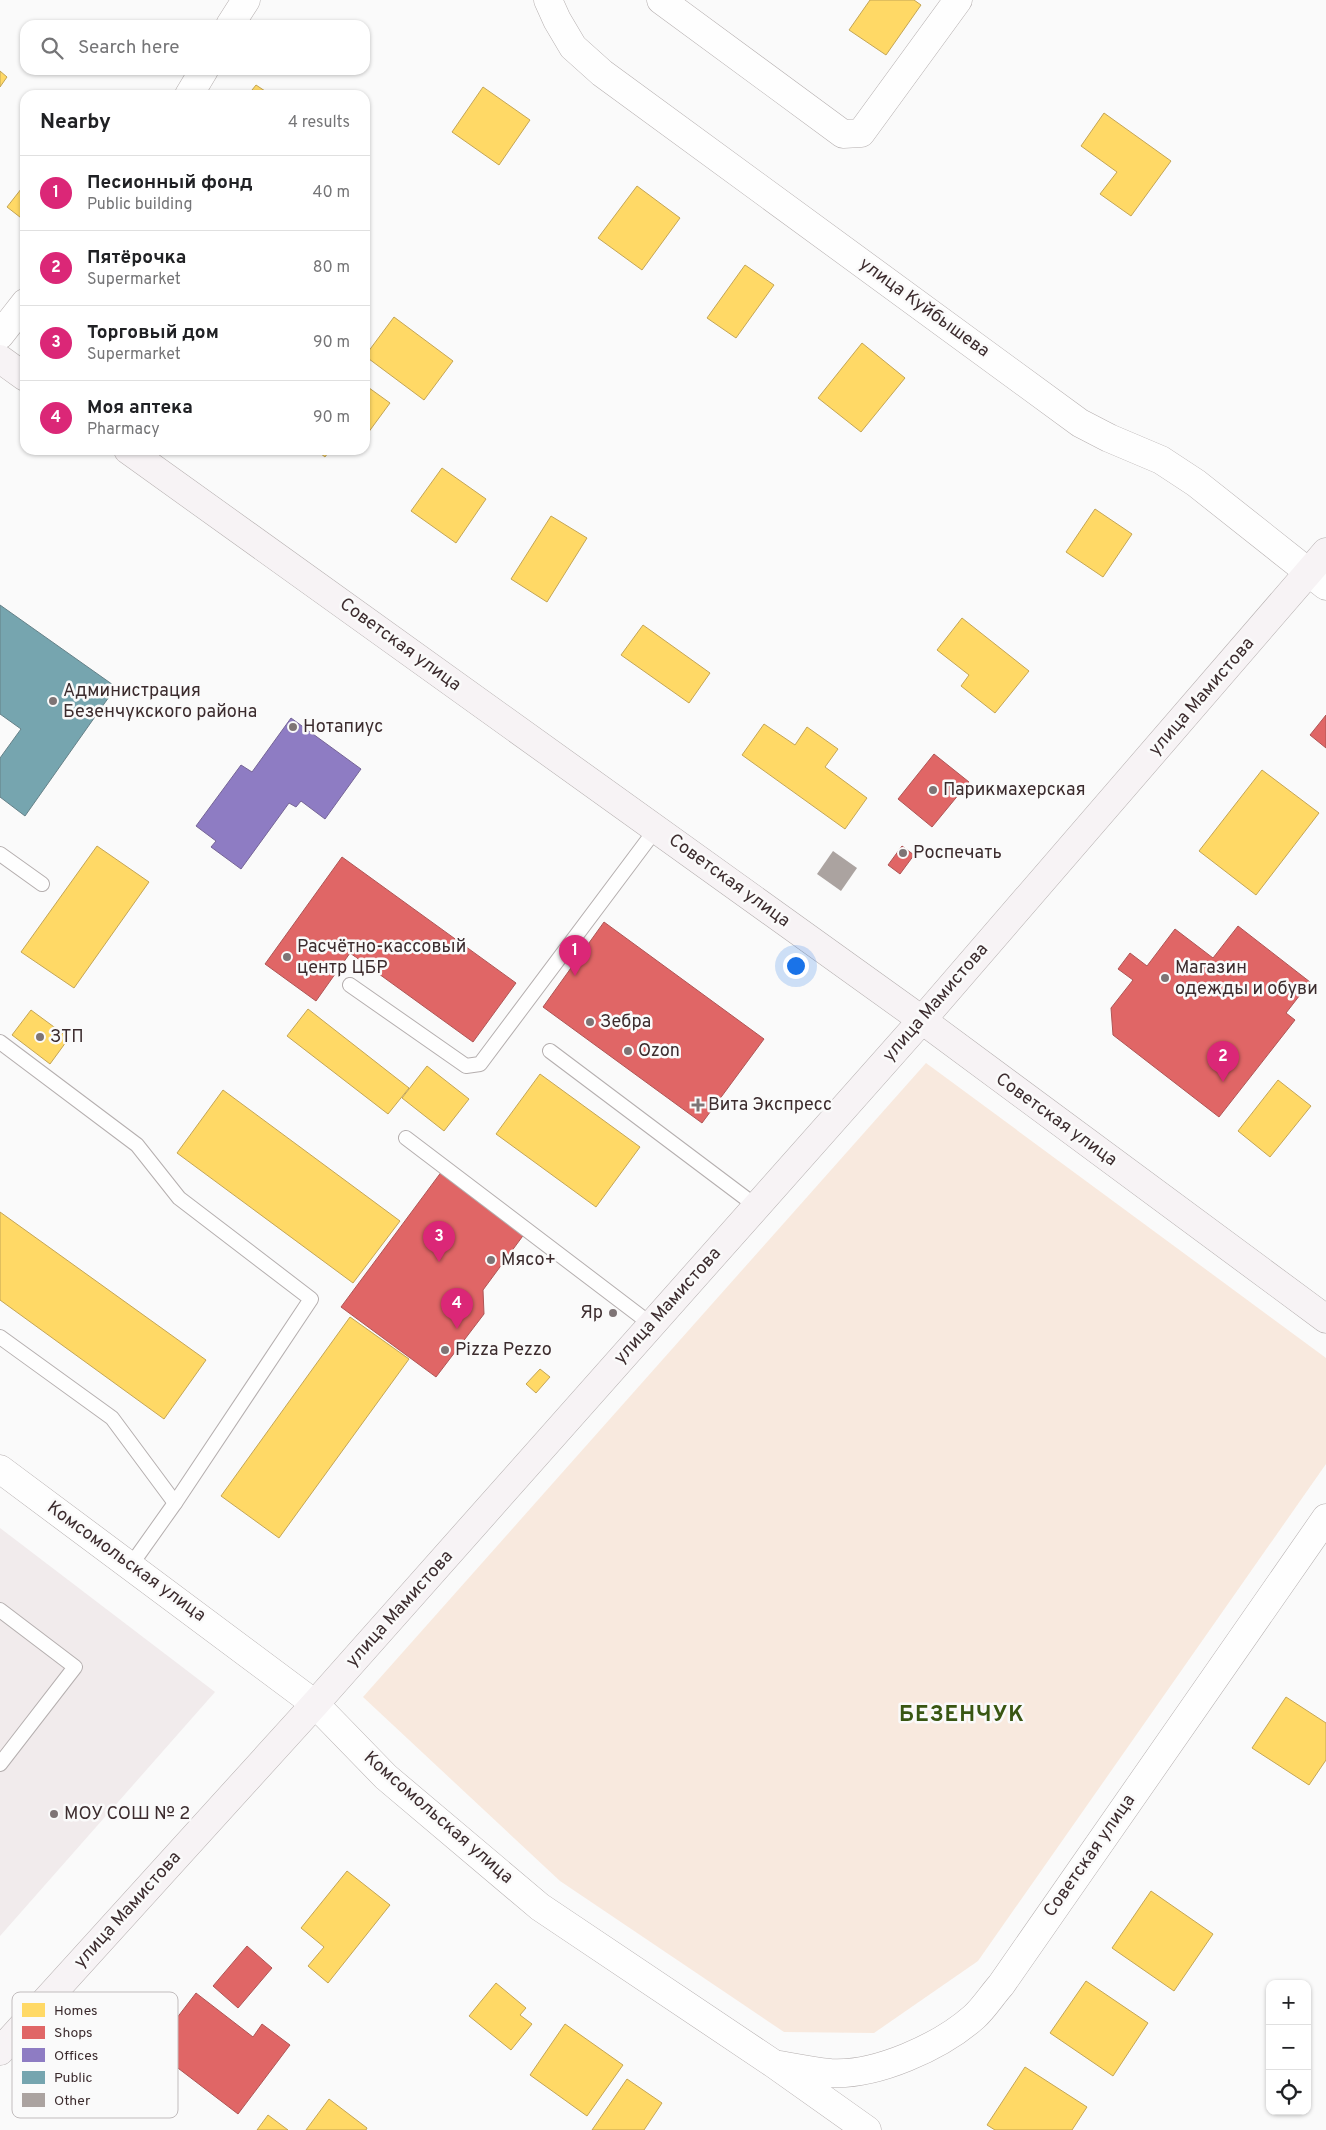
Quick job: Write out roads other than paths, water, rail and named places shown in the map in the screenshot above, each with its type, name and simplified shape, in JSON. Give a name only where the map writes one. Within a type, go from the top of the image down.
[{"type":"street","points":[[233,20],[246,0]]},
{"type":"street","name":"улица Куйбышева","points":[[548,0],[557,20],[574,47],[602,73],[1080,423],[1109,438],[1161,460],[1320,570]]},
{"type":"street","points":[[661,0],[843,134],[861,133],[958,0]]},
{"type":"street","points":[[193,90],[201,75]]},
{"type":"street","points":[[0,335],[20,309]]},
{"type":"street","points":[[0,359],[20,373]]},
{"type":"street","name":"Советская улица","points":[[135,455],[922,1020],[1326,1319]]},
{"type":"street","name":"улица Мамистова","points":[[54,1992],[315,1704],[1320,570]]},
{"type":"street","name":"Комсомольская улица","points":[[0,1469],[315,1704],[386,1777],[540,1906],[774,2064],[867,2130]]},
{"type":"street","name":"Советская улица","points":[[774,2064],[831,2073],[857,2071],[914,2054],[943,2039],[974,2016],[1001,1984],[1326,1518]]},
{"type":"street","name":"улица Мамистова","points":[[0,2051],[12,2038]]},
{"type":"lane","points":[[350,985],[466,1066],[480,1064],[656,829]]},
{"type":"lane","points":[[0,854],[42,884]]},
{"type":"lane","points":[[0,1042],[136,1145],[179,1198],[311,1299],[175,1503],[131,1565]]},
{"type":"lane","points":[[550,1051],[756,1206]]},
{"type":"lane","points":[[406,1138],[652,1325]]},
{"type":"lane","points":[[0,1337],[112,1418],[175,1503]]},
{"type":"lane","points":[[0,1610],[75,1667],[0,1764]]},
{"type":"place","name":"Администрация Безенчукского района","points":[[53,701]]},
{"type":"place","name":"Нотапиус","points":[[293,727]]},
{"type":"place","name":"Парикмахерская","points":[[933,790]]},
{"type":"place","name":"Роспечать","points":[[903,853]]},
{"type":"place","name":"Расчётно-кассовый центр ЦБР","points":[[287,957]]},
{"type":"place","name":"Песионный фонд","points":[[575,976]]},
{"type":"place","name":"Магазин одежды и обуви","points":[[1165,978]]},
{"type":"place","name":"Зебра","points":[[590,1022]]},
{"type":"place","name":"ЗТП","points":[[40,1037]]},
{"type":"place","name":"Ozon","points":[[628,1051]]},
{"type":"place","name":"Пятёрочка","points":[[1223,1082]]},
{"type":"place","name":"Вита Экспресс","points":[[698,1105]]},
{"type":"place","name":"Мясо+","points":[[491,1260]]},
{"type":"place","name":"Торговый дом","points":[[439,1262]]},
{"type":"place","name":"Яр","points":[[613,1313]]},
{"type":"place","name":"Моя аптека","points":[[457,1329]]},
{"type":"place","name":"Pizza Pezzo","points":[[445,1350]]},
{"type":"place","name":"МОУ СОШ № 2","points":[[54,1814]]},
{"type":"district","name":"БЕЗЕНЧУК","points":[[962,1715]]}]
